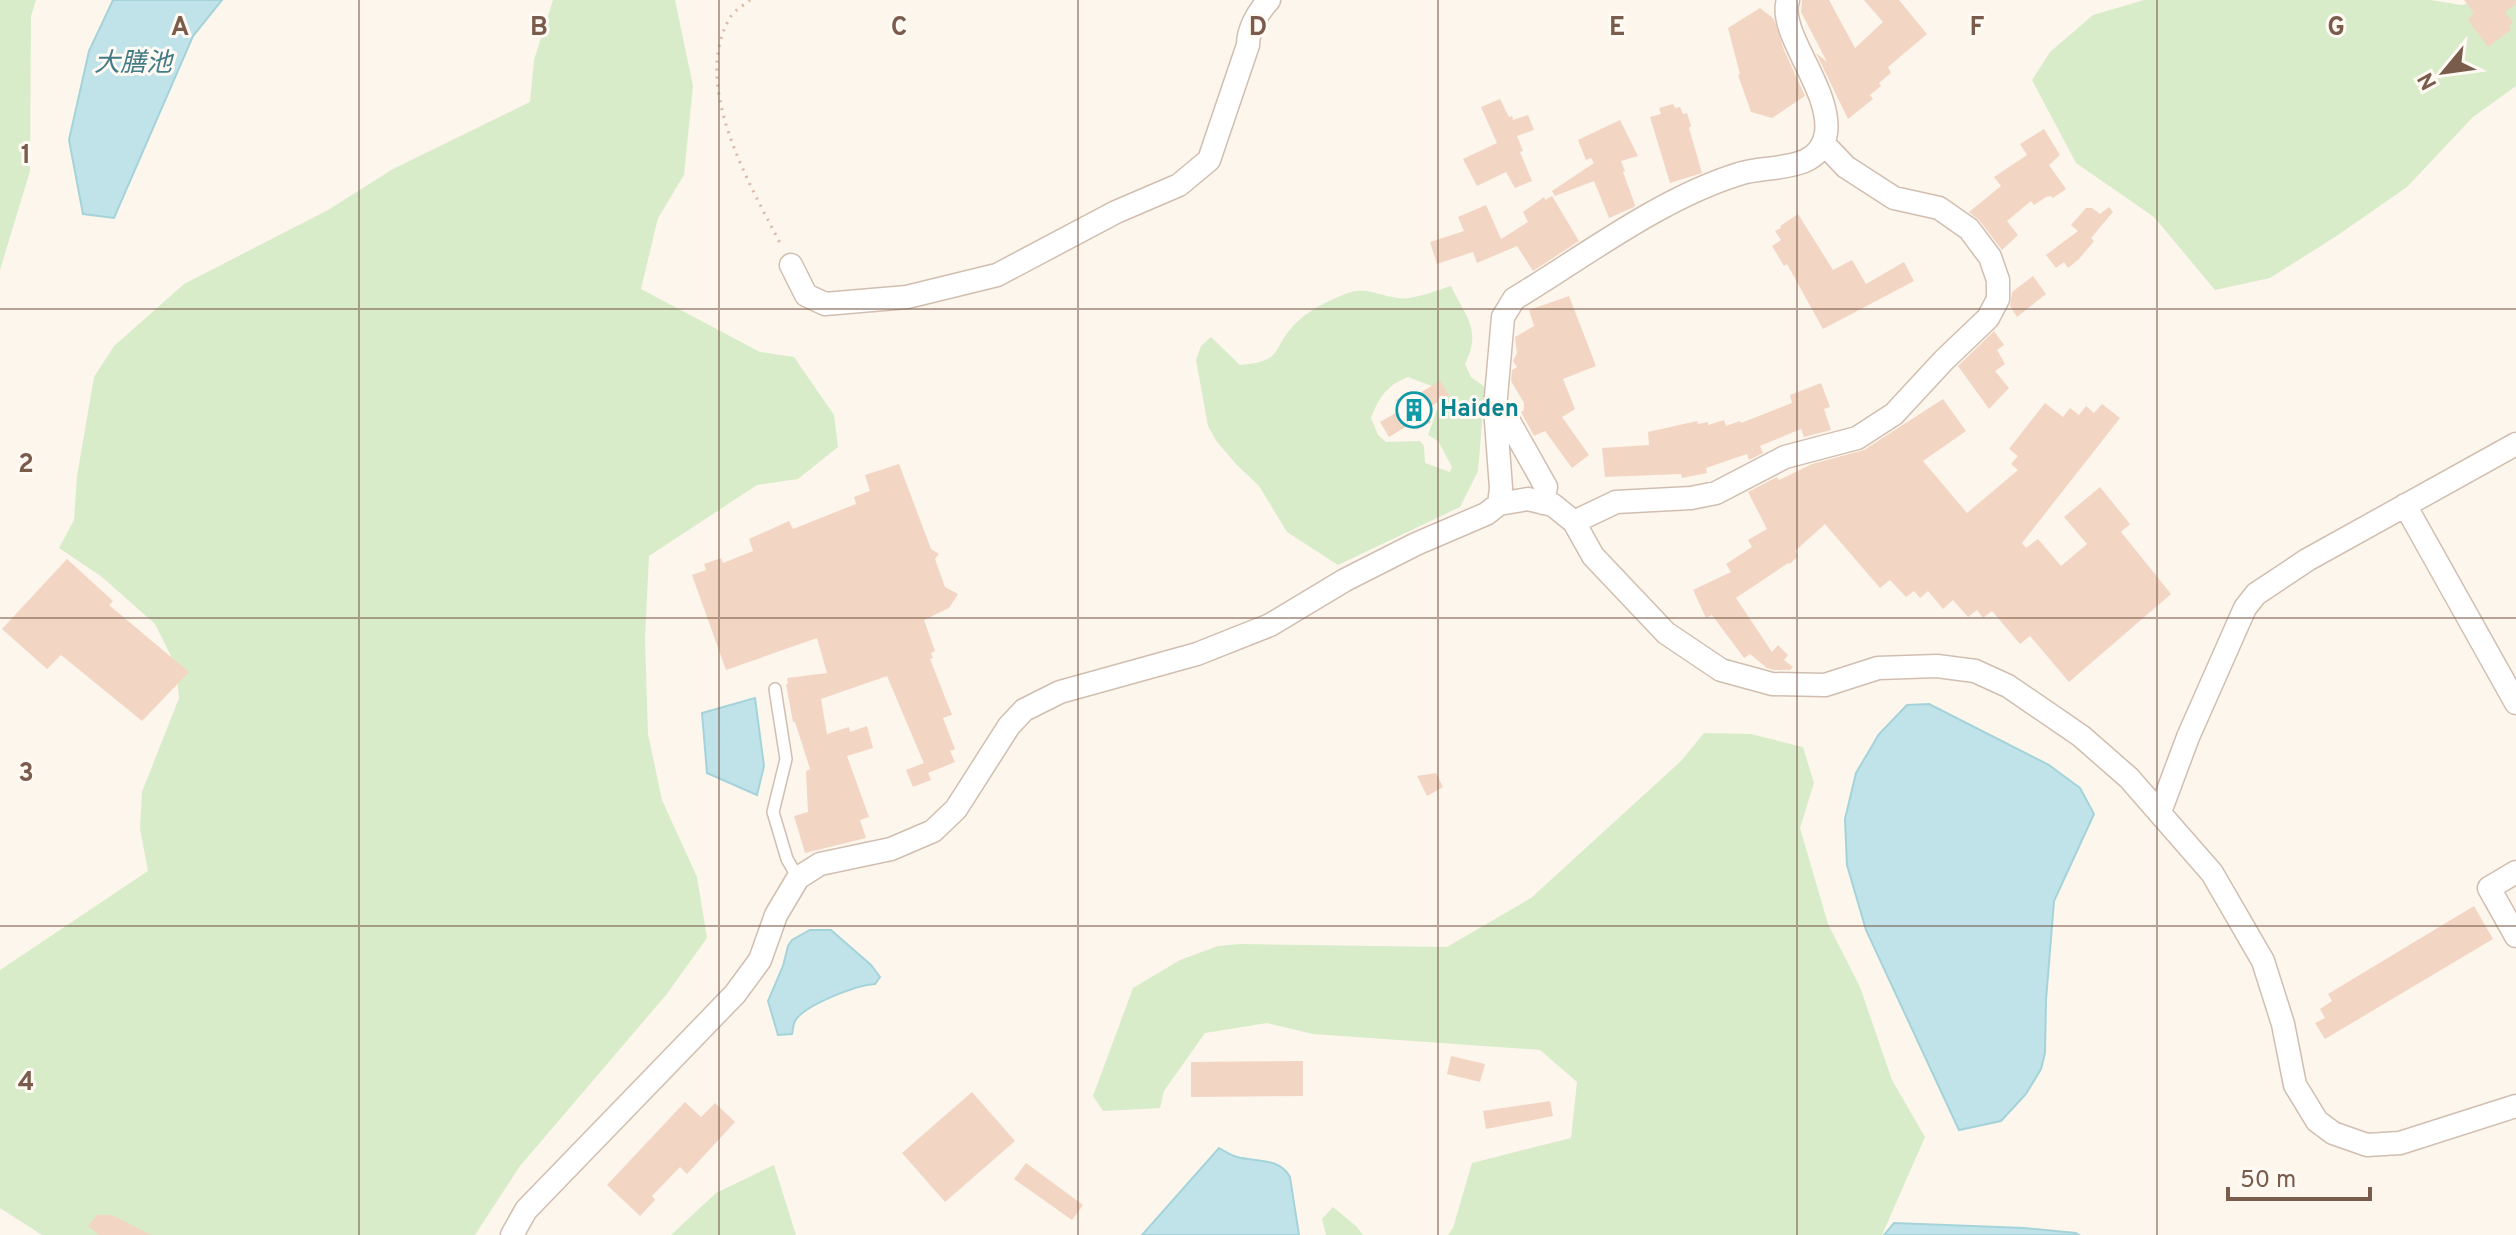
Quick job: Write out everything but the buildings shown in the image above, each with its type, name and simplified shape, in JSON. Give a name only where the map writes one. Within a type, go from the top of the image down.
[{"type":"street","points":[[791,265],[806,295],[825,304],[907,297],[997,275],[1116,212],[1179,185],[1209,160],[1248,45],[1248,37],[1261,9],[1269,0]]},
{"type":"street","points":[[1499,504],[1501,488],[1495,408],[1503,317],[1514,299],[1684,195],[1742,173],[1792,166],[1812,158],[1824,144],[1827,121],[1821,97],[1781,1]]},
{"type":"street","points":[[1574,522],[1616,502],[1691,498],[1716,493],[1785,457],[1857,438],[1894,414],[1988,318],[1998,299],[1998,280],[1990,257],[1969,229],[1939,208],[1894,198],[1846,167],[1824,144]]},
{"type":"street","points":[[1495,408],[1506,416],[1546,487],[1543,503]]},
{"type":"street","points":[[2160,812],[2207,694],[2245,608],[2256,594],[2307,560],[2516,444]]},
{"type":"street","points":[[512,1235],[526,1210],[735,994],[760,960],[776,915],[798,878],[820,864],[891,849],[933,831],[956,809],[1009,726],[1024,710],[1060,692],[1197,654],[1270,625],[1345,580],[1416,544],[1486,514],[1499,504],[1528,499],[1553,505],[1574,522],[1593,556],[1666,633],[1721,670],[1772,684],[1825,685],[1878,668],[1937,666],[1975,671],[2008,686],[2081,736],[2129,778],[2212,873],[2263,961],[2283,1024],[2295,1085],[2317,1121],[2333,1133],[2367,1145],[2400,1143],[2516,1106]]},
{"type":"street","points":[[2405,505],[2516,703]]},
{"type":"street","points":[[2516,872],[2489,888],[2516,936]]},
{"type":"lane","points":[[775,689],[786,759],[773,812],[787,859],[798,878]]},
{"type":"path","points":[[750,0],[732,14],[718,50],[718,89],[737,160],[791,265]]},
{"type":"green space","points":[[0,0],[36,0],[31,16],[30,171],[0,270]]},
{"type":"green space","points":[[553,0],[675,0],[693,86],[684,175],[658,218],[641,289],[760,352],[794,357],[834,415],[838,447],[798,479],[757,485],[649,556],[645,638],[648,734],[662,800],[697,877],[707,938],[666,995],[520,1166],[475,1235],[42,1235],[0,1208],[0,970],[148,871],[140,829],[142,792],[179,698],[176,666],[155,624],[102,577],[59,548],[74,520],[77,476],[94,377],[114,346],[184,284],[328,210],[393,169],[530,102],[534,60]]},
{"type":"green space","points":[[2144,0],[2430,0],[2462,5],[2480,0],[2516,0],[2516,86],[2473,117],[2407,187],[2338,235],[2270,278],[2215,290],[2154,217],[2076,163],[2032,80],[2050,52],[2093,15]]},
{"type":"green space","points":[[1451,286],[1467,315],[1472,333],[1465,364],[1471,377],[1485,387],[1478,471],[1460,507],[1338,565],[1287,532],[1259,486],[1217,442],[1208,426],[1196,360],[1201,346],[1211,337],[1240,365],[1264,361],[1275,353],[1287,333],[1305,315],[1343,295],[1369,291],[1409,298]],"holes":[[[1408,377],[1437,388],[1438,407],[1428,435],[1438,441],[1452,467],[1450,472],[1425,463],[1424,446],[1420,441],[1386,442],[1378,435],[1371,418],[1384,393]]]},
{"type":"green space","points":[[1704,733],[1751,734],[1803,747],[1814,783],[1800,828],[1828,924],[1860,987],[1892,1080],[1925,1137],[1882,1235],[1448,1235],[1453,1228],[1472,1163],[1571,1138],[1577,1082],[1540,1050],[1313,1034],[1267,1023],[1205,1033],[1164,1091],[1160,1108],[1103,1111],[1093,1096],[1133,988],[1180,960],[1218,946],[1241,944],[1447,947],[1531,898],[1681,761]]},
{"type":"green space","points":[[774,1165],[796,1235],[671,1235],[716,1193]]},
{"type":"green space","points":[[1333,1207],[1363,1235],[1326,1235],[1322,1219]]},
{"type":"water","name":"大膳池","points":[[113,0],[222,0],[193,36],[114,218],[83,214],[69,140],[89,51]]},
{"type":"water","points":[[755,698],[764,766],[757,795],[707,773],[702,713]]},
{"type":"water","points":[[1929,704],[2049,765],[2080,788],[2094,814],[2054,901],[2045,1053],[2041,1069],[2026,1094],[2001,1121],[1959,1130],[1866,930],[1847,865],[1845,819],[1856,773],[1879,734],[1907,705]]},
{"type":"water","points":[[810,930],[831,930],[871,965],[880,977],[875,984],[844,992],[809,1009],[795,1021],[792,1034],[778,1035],[768,1001],[788,946],[792,940]]},
{"type":"water","points":[[1219,1148],[1237,1157],[1273,1163],[1285,1171],[1290,1177],[1299,1235],[1142,1235]]},
{"type":"water","points":[[1894,1223],[2024,1228],[2079,1235],[1884,1235]]},
{"type":"place","name":"Haiden","points":[[1414,410]]}]
